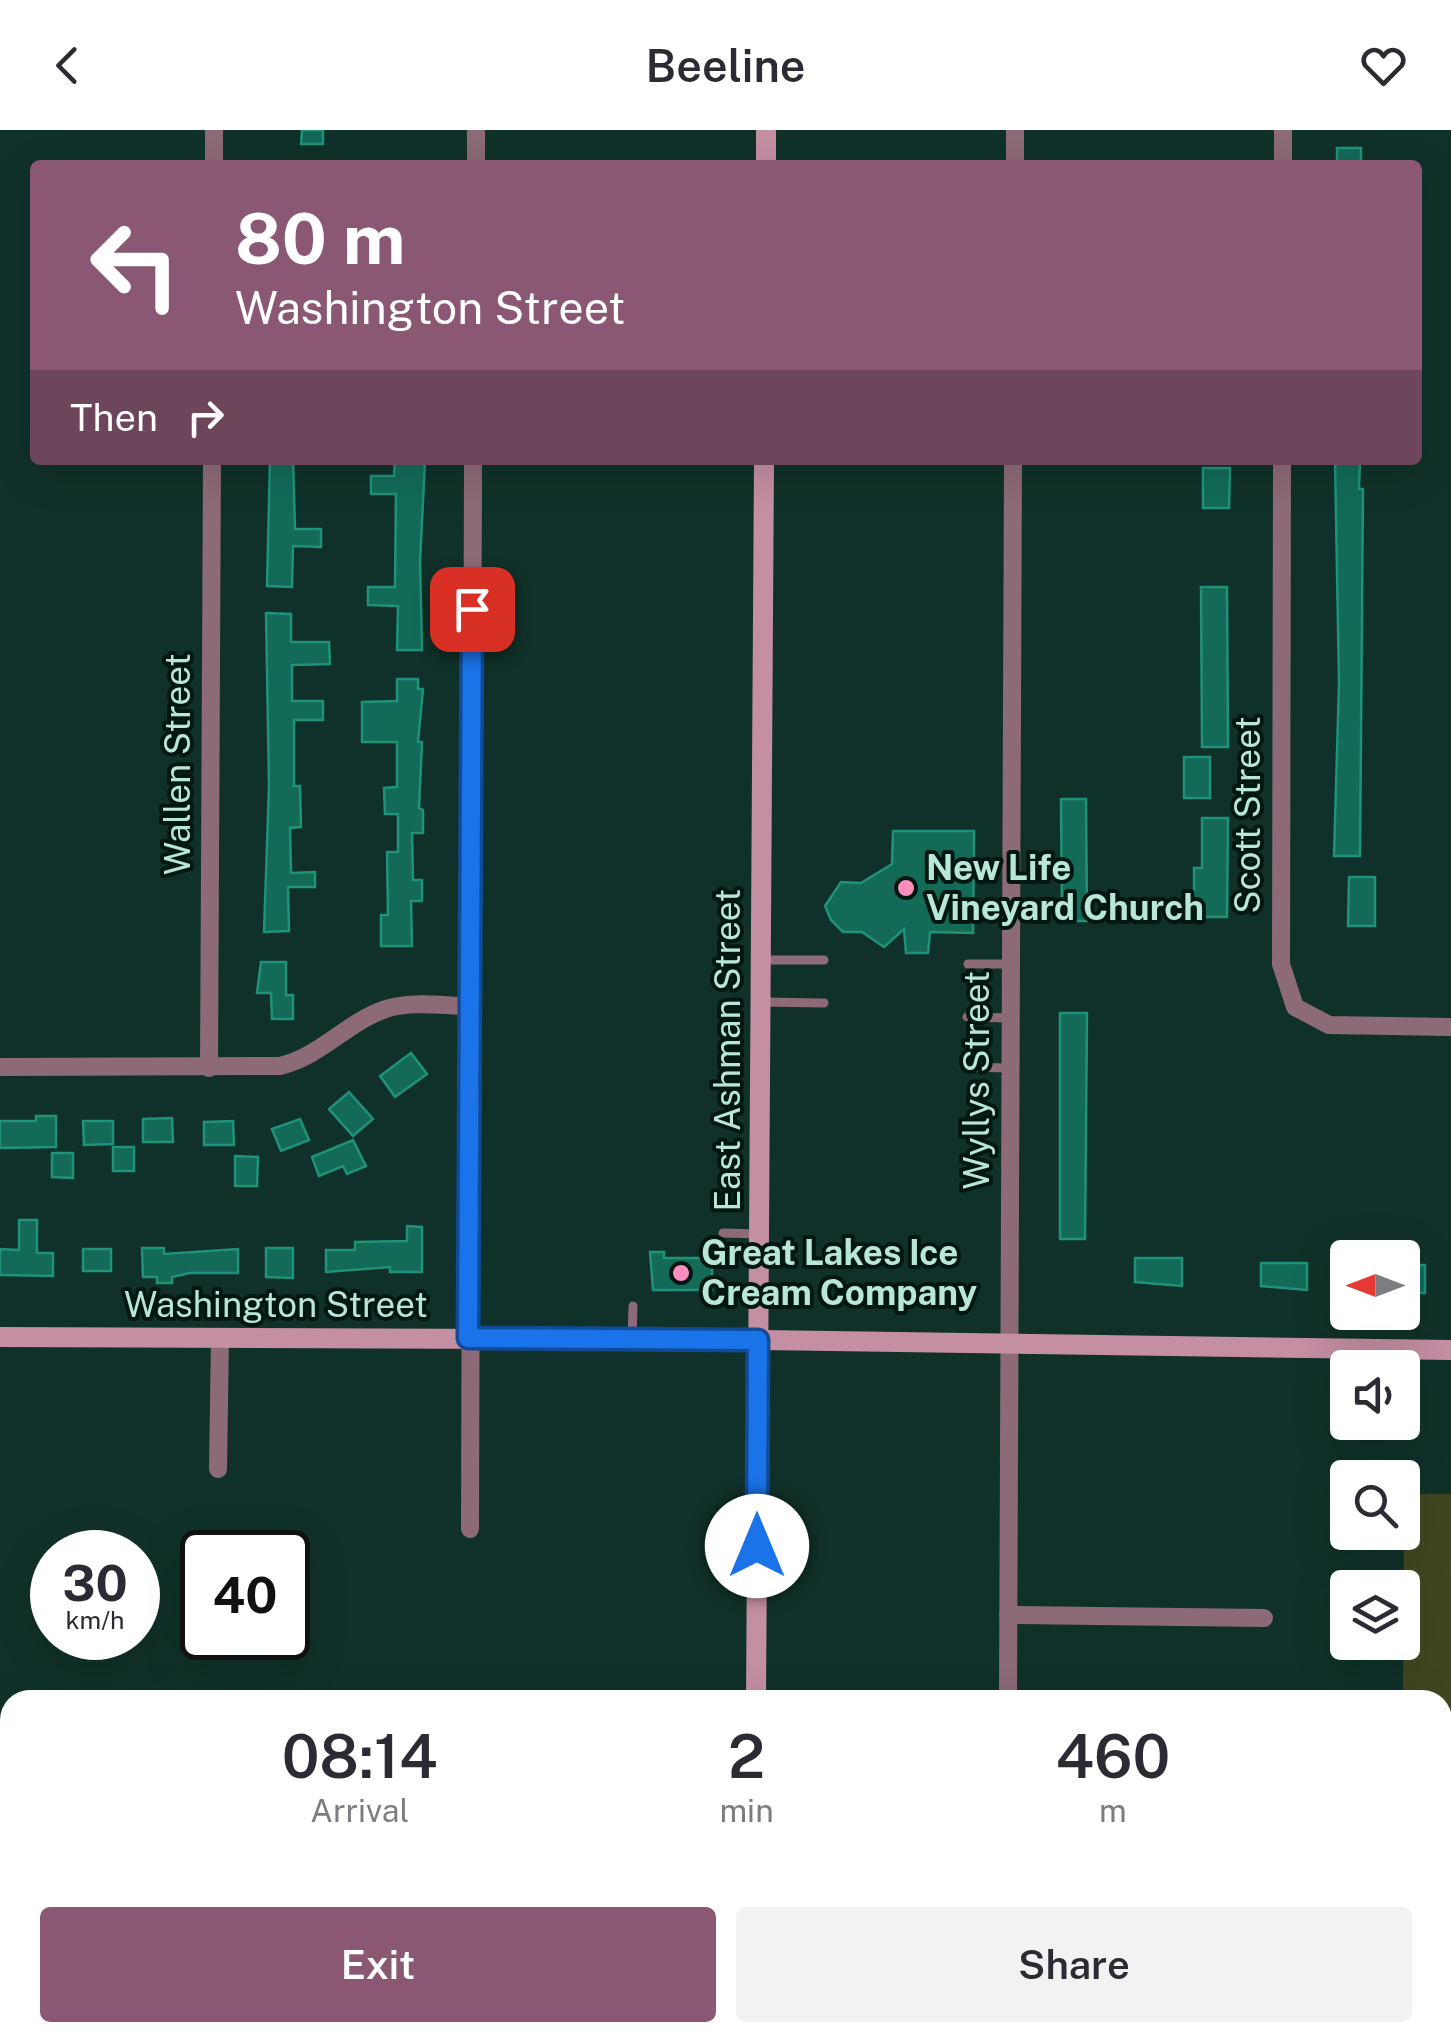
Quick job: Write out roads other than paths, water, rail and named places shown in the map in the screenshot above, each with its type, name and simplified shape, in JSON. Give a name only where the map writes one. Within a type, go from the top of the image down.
[{"type":"street","points":[[214,130],[214,160]]},
{"type":"street","points":[[476,130],[476,160]]},
{"type":"street","points":[[766,130],[766,160]]},
{"type":"street","points":[[1015,130],[1015,160]]},
{"type":"street","points":[[1283,130],[1283,160]]},
{"type":"street","name":"Wallen Street","points":[[209,1068],[212,465]]},
{"type":"street","points":[[470,1529],[474,465]]},
{"type":"street","name":"East Ashman Street","points":[[756,1690],[764,465]]},
{"type":"street","name":"Wyllys Street","points":[[1008,1690],[1013,465]]},
{"type":"street","name":"Scott Street","points":[[1282,465],[1280,964],[1294,1007],[1329,1025],[1451,1026]]},
{"type":"street","points":[[0,1067],[280,1066],[301,1061],[366,1018],[402,1004],[470,1006]]},
{"type":"street","name":"Washington Street","points":[[0,1336],[758,1340],[1451,1350]]},
{"type":"street","points":[[218,1469],[220,1337]]},
{"type":"street","points":[[1008,1615],[1264,1618]]},
{"type":"lane","points":[[761,960],[824,960]]},
{"type":"lane","points":[[968,964],[1010,964]]},
{"type":"lane","points":[[761,1002],[824,1003]]},
{"type":"lane","points":[[967,1016],[1009,1018]]},
{"type":"lane","points":[[966,1068],[1009,1068]]},
{"type":"lane","points":[[724,1234],[759,1234]]},
{"type":"lane","points":[[632,1339],[633,1306]]},
{"type":"place","name":"New Life Vineyard Church","points":[[906,888]]},
{"type":"place","name":"Great Lakes Ice Cream Company","points":[[681,1273]]}]
